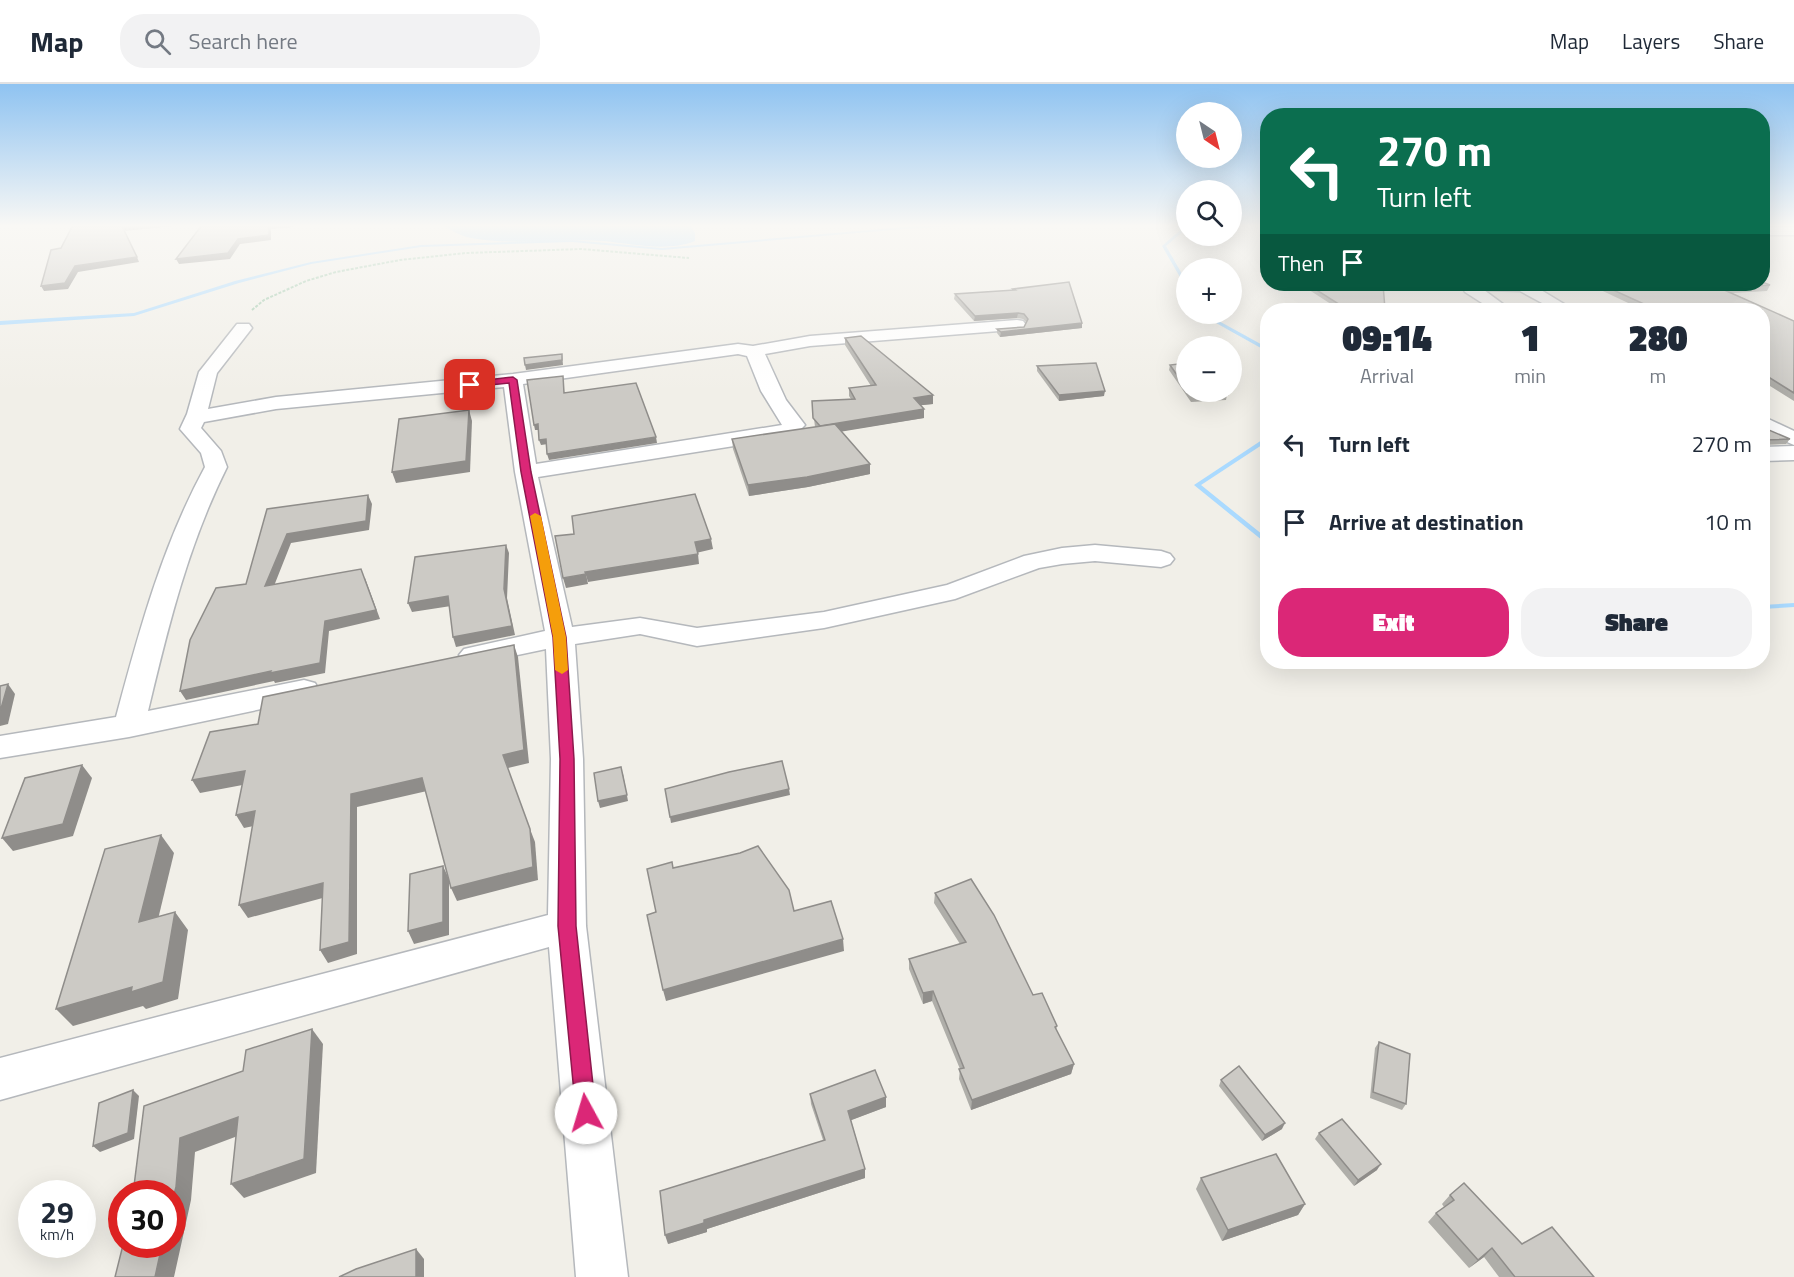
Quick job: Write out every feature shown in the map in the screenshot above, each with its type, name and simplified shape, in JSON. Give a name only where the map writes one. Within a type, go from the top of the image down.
[{"type":"street","points":[[1474,291],[1492,303]]},
{"type":"street","points":[[1533,291],[1554,303]]},
{"type":"street","points":[[197,414],[203,416],[322,398],[513,380],[738,349],[753,351],[810,341],[1017,325]]},
{"type":"street","points":[[129,726],[152,637],[184,537],[216,467],[216,460],[212,453],[190,429],[197,414],[208,372],[243,328]]},
{"type":"street","points":[[526,472],[789,430],[795,425],[786,416],[768,388],[753,351]]},
{"type":"street","points":[[513,380],[526,472],[560,637],[567,759],[567,926],[602,1277]]},
{"type":"street","points":[[1770,426],[1794,439]]},
{"type":"street","points":[[1770,454],[1794,453]]},
{"type":"street","points":[[443,661],[560,637],[640,626],[697,637],[764,630],[824,620],[955,591],[1033,561],[1062,556],[1095,553],[1161,559]]},
{"type":"street","points":[[0,747],[129,726],[327,685]]},
{"type":"street","points":[[0,1079],[567,926]]},
{"type":"path","points":[[243,328],[256,303],[309,281]]},
{"type":"building","points":[[42,281],[66,281],[65,283],[41,286]]},
{"type":"building","points":[[1069,282],[1082,323],[1001,332],[997,329],[1024,327],[1028,319],[1024,314],[1018,313],[975,316],[955,294],[1015,290],[1013,289]]},
{"type":"building","points":[[1318,291],[1384,291],[1385,303],[1337,303]]},
{"type":"building","points":[[1615,291],[1726,291],[1754,303],[1642,303]]},
{"type":"building","points":[[1770,310],[1794,321],[1794,393],[1770,378]]},
{"type":"building","points":[[861,336],[933,395],[914,398],[924,409],[820,426],[813,418],[812,401],[855,399],[849,388],[876,385],[845,338]]},
{"type":"building","points":[[562,354],[562,360],[525,365],[524,358]]},
{"type":"building","points":[[1096,363],[1105,391],[1059,395],[1037,366]]},
{"type":"building","points":[[1176,364],[1176,374],[1170,365]]},
{"type":"building","points":[[563,376],[564,393],[636,383],[656,437],[547,454],[546,439],[539,440],[538,424],[534,425],[527,380]]},
{"type":"building","points":[[469,410],[466,461],[392,472],[399,419]]},
{"type":"building","points":[[835,424],[870,464],[807,477],[748,485],[732,439]]},
{"type":"building","points":[[1770,431],[1790,439],[1770,440]]},
{"type":"building","points":[[695,494],[711,539],[695,542],[698,554],[585,572],[586,574],[563,578],[555,536],[574,534],[572,516]]},
{"type":"building","points":[[368,495],[366,521],[287,534],[265,586],[361,569],[376,610],[325,621],[320,663],[180,691],[190,640],[216,588],[246,584],[267,509]]},
{"type":"building","points":[[506,545],[504,589],[512,626],[453,637],[448,596],[408,603],[415,557]]},
{"type":"building","points":[[514,645],[524,750],[503,755],[530,829],[533,867],[451,888],[422,778],[351,794],[349,942],[320,950],[323,883],[239,905],[255,811],[236,815],[245,771],[192,780],[210,732],[258,724],[263,697]]},
{"type":"building","points":[[8,684],[0,712],[0,686]]},
{"type":"building","points":[[782,761],[789,789],[670,817],[665,789]]},
{"type":"building","points":[[82,765],[63,824],[2,838],[25,778]]},
{"type":"building","points":[[621,767],[627,795],[598,801],[594,773]]},
{"type":"building","points":[[161,835],[139,922],[175,912],[163,982],[131,992],[132,987],[56,1009],[105,849]]},
{"type":"building","points":[[758,846],[789,890],[794,911],[831,901],[843,939],[663,990],[647,915],[656,912],[647,869],[672,862],[673,868],[740,853]]},
{"type":"building","points":[[443,866],[443,922],[408,931],[410,874]]},
{"type":"building","points":[[971,879],[994,915],[1033,995],[1042,993],[1057,1026],[1055,1027],[1074,1064],[972,1100],[959,1069],[964,1068],[933,991],[923,993],[909,959],[966,942],[935,893]]},
{"type":"building","points":[[312,1029],[304,1159],[231,1184],[238,1117],[180,1138],[177,1180],[135,1180],[144,1106],[243,1071],[246,1050]]},
{"type":"building","points":[[1379,1042],[1410,1054],[1406,1104],[1373,1092]]},
{"type":"building","points":[[1239,1066],[1285,1123],[1265,1135],[1221,1080]]},
{"type":"building","points":[[875,1070],[886,1097],[848,1111],[865,1169],[704,1220],[704,1223],[665,1235],[660,1191],[825,1140],[810,1094]]},
{"type":"building","points":[[133,1090],[128,1133],[93,1146],[99,1103]]},
{"type":"building","points":[[1342,1119],[1381,1164],[1358,1180],[1319,1133]]},
{"type":"building","points":[[1276,1154],[1305,1204],[1228,1230],[1201,1178]]},
{"type":"building","points":[[1464,1183],[1522,1244],[1552,1227],[1594,1277],[1515,1277],[1492,1248],[1478,1260],[1436,1213],[1454,1200],[1450,1195]]},
{"type":"building","points":[[416,1249],[416,1277],[339,1277],[356,1269]]},
{"type":"building","points":[[120,1258],[159,1258],[155,1277],[115,1277]]},
{"type":"waterway","points":[[0,323],[134,314],[242,281]]},
{"type":"waterway","points":[[1221,324],[1260,346]]},
{"type":"waterway","points":[[1260,443],[1197,485],[1260,536]]},
{"type":"waterway","points":[[1770,606],[1794,605]]},
{"type":"slow traffic","points":[[535,516],[560,637],[562,670]]},
{"type":"route","points":[[470,385],[513,380],[526,472],[560,637],[567,759],[567,926],[586,1113]]}]
